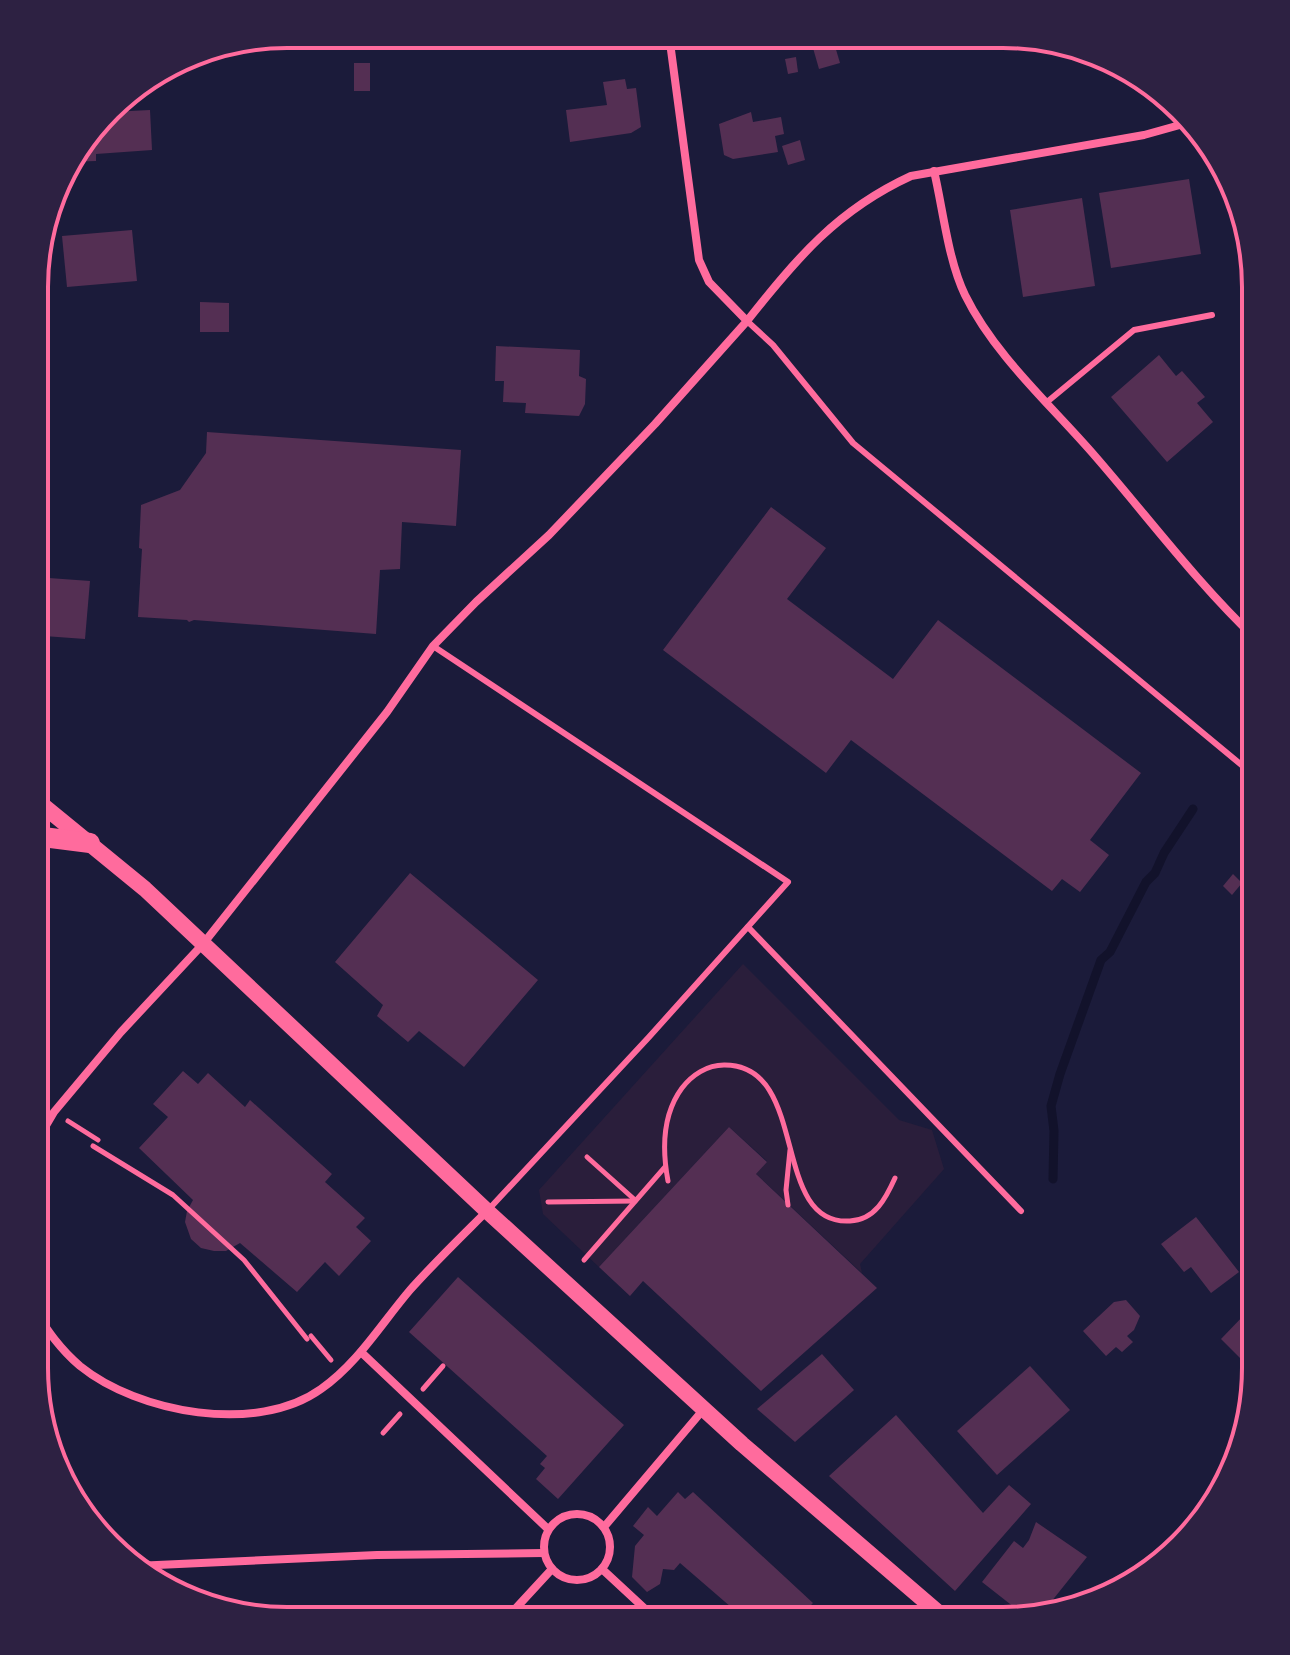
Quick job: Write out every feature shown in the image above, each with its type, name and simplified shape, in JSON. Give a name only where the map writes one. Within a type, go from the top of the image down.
[{"type":"main road","points":[[48,809],[145,889],[487,1211],[704,1409],[931,1606]]},
{"type":"main road","points":[[48,838],[90,843]]},
{"type":"street","points":[[671,48],[699,260],[709,282],[747,321]]},
{"type":"street","points":[[48,1122],[121,1032],[203,944],[387,712],[433,646],[549,535],[655,424],[747,321],[793,262],[849,210],[911,176],[1144,135],[1179,125]]},
{"type":"street","points":[[934,171],[963,291],[975,314],[1004,354],[1223,608],[1242,626]]},
{"type":"street","points":[[48,1332],[82,1367],[121,1390],[162,1406],[207,1413],[256,1413],[287,1405],[319,1391],[341,1372],[411,1290],[487,1211]]},
{"type":"street","points":[[361,1352],[548,1529]]},
{"type":"street","points":[[604,1527],[704,1409]]},
{"type":"street","points":[[575,1514],[586,1515],[604,1527],[610,1548],[602,1569],[583,1580],[561,1577],[552,1569],[544,1553],[545,1537],[555,1521],[575,1514]]},
{"type":"street","points":[[152,1565],[377,1555],[544,1553]]},
{"type":"street","points":[[518,1606],[552,1569]]},
{"type":"street","points":[[602,1569],[642,1606]]},
{"type":"lane","points":[[1047,402],[1134,330],[1212,315]]},
{"type":"lane","points":[[747,321],[773,345],[853,443],[1242,765]]},
{"type":"lane","points":[[433,646],[788,882],[487,1211]]},
{"type":"lane","points":[[748,927],[1021,1211]]},
{"type":"lane","points":[[643,1030],[649,1037]]},
{"type":"path","points":[[668,1181],[664,1138],[673,1102],[692,1077],[708,1068],[724,1065],[754,1074],[767,1086],[782,1117],[801,1185],[810,1201],[830,1218],[858,1221],[874,1212],[886,1198],[895,1178]]},
{"type":"path","points":[[54,1112],[173,1195],[244,1260],[341,1372]]},
{"type":"path","points":[[788,1205],[786,1190],[790,1147]]},
{"type":"path","points":[[587,1157],[636,1201]]},
{"type":"path","points":[[584,1260],[665,1167]]},
{"type":"path","points":[[548,1202],[636,1201]]},
{"type":"shaded area","points":[[743,964],[899,1120],[932,1130],[944,1169],[860,1264],[862,1273],[756,1174],[767,1161],[729,1127],[599,1267],[543,1214],[539,1190]]},
{"type":"building","points":[[813,48],[836,48],[840,63],[819,69]]},
{"type":"building","points":[[796,57],[798,72],[788,74],[785,59]]},
{"type":"building","points":[[354,63],[370,63],[370,91],[354,91]]},
{"type":"building","points":[[625,79],[627,89],[636,88],[641,127],[631,133],[570,142],[566,110],[607,105],[603,82]]},
{"type":"building","points":[[150,110],[152,150],[96,154],[96,161],[83,161],[107,129],[125,111]]},
{"type":"building","points":[[751,112],[753,122],[781,117],[784,134],[775,136],[778,152],[733,159],[724,155],[719,124]]},
{"type":"building","points":[[800,140],[805,160],[788,165],[782,146]]},
{"type":"building","points":[[1189,179],[1201,254],[1111,268],[1099,193]]},
{"type":"building","points":[[1082,198],[1095,286],[1023,297],[1010,210]]},
{"type":"building","points":[[132,230],[137,281],[67,287],[62,236]]},
{"type":"building","points":[[200,302],[229,303],[229,332],[200,332]]},
{"type":"building","points":[[496,346],[580,350],[579,376],[586,379],[585,404],[579,416],[525,413],[526,403],[503,402],[504,381],[495,381]]},
{"type":"building","points":[[1159,355],[1176,376],[1182,371],[1205,397],[1197,403],[1213,422],[1167,462],[1111,397]]},
{"type":"building","points":[[207,432],[461,450],[456,526],[402,522],[400,569],[380,570],[376,634],[138,617],[141,505],[180,490],[206,453]]},
{"type":"building","points":[[771,507],[826,548],[787,599],[893,679],[938,620],[1141,773],[1090,840],[1109,855],[1080,892],[1062,879],[1052,891],[851,740],[826,773],[663,650]]},
{"type":"building","points":[[49,578],[90,581],[85,639],[48,636]]},
{"type":"building","points":[[410,873],[538,980],[464,1067],[419,1031],[408,1042],[377,1016],[383,1005],[335,962]]},
{"type":"building","points":[[1233,874],[1241,882],[1232,895],[1223,886]]},
{"type":"building","points":[[183,1071],[198,1084],[208,1073],[245,1107],[250,1100],[332,1174],[325,1182],[365,1218],[356,1227],[371,1241],[339,1276],[325,1262],[297,1292],[240,1243],[226,1251],[214,1251],[201,1248],[191,1239],[185,1222],[193,1200],[139,1148],[168,1117],[153,1104]]},
{"type":"building","points":[[729,1127],[767,1162],[756,1174],[877,1288],[761,1391],[643,1281],[630,1296],[599,1267]]},
{"type":"building","points":[[1196,1217],[1239,1272],[1211,1293],[1191,1267],[1184,1272],[1161,1244]]},
{"type":"building","points":[[458,1277],[624,1425],[558,1499],[536,1479],[545,1468],[540,1464],[547,1456],[409,1332]]},
{"type":"building","points":[[1126,1300],[1140,1316],[1134,1330],[1127,1336],[1133,1342],[1122,1352],[1116,1347],[1106,1356],[1083,1331],[1114,1302]]},
{"type":"building","points":[[1241,1318],[1241,1359],[1221,1339]]},
{"type":"building","points":[[822,1354],[854,1390],[795,1442],[757,1409]]},
{"type":"building","points":[[1030,1366],[1070,1410],[997,1475],[957,1431]]},
{"type":"building","points":[[896,1415],[983,1513],[1009,1485],[1031,1504],[955,1591],[829,1476]]},
{"type":"building","points":[[678,1492],[685,1499],[693,1492],[813,1603],[810,1606],[730,1606],[680,1563],[674,1570],[663,1569],[660,1584],[647,1592],[632,1577],[635,1546],[644,1535],[633,1526],[648,1507],[657,1516]]},
{"type":"building","points":[[1036,1522],[1087,1557],[1051,1602],[1013,1606],[982,1582],[1014,1541],[1023,1548]]},
{"type":"waterway","points":[[1053,1179],[1051,1106],[1101,960],[1110,952],[1146,882],[1155,873],[1164,853],[1193,809]]}]
